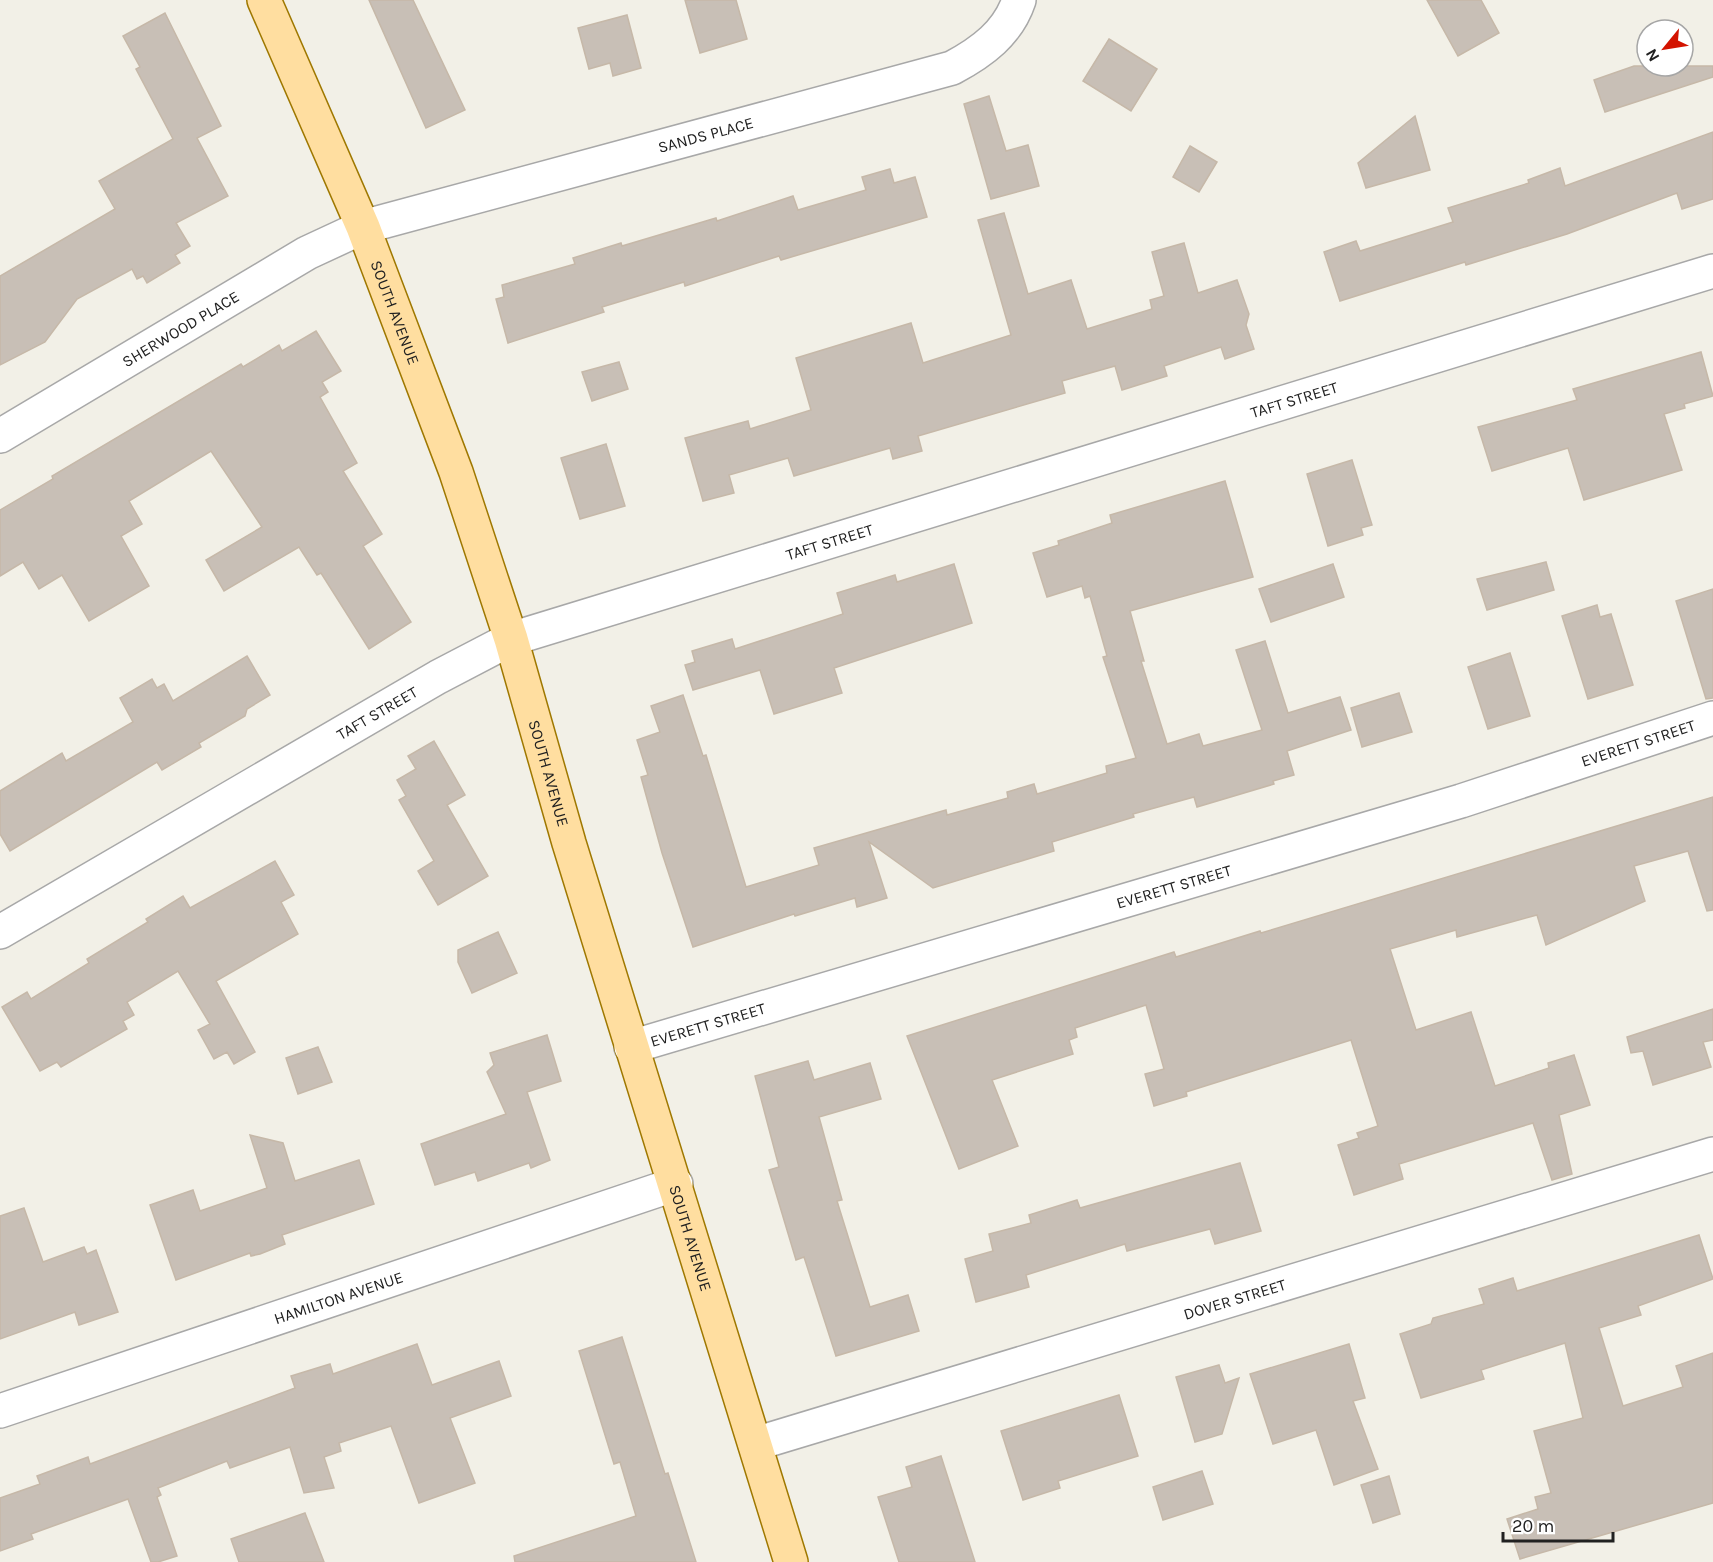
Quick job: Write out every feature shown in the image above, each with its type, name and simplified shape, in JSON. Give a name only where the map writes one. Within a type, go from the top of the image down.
[{"type":"main road","name":"SOUTH AVENUE","points":[[264,0],[363,227],[456,472],[511,639],[569,843],[791,1562]]},
{"type":"street","name":"SANDS PLACE","points":[[363,227],[952,68],[974,56],[1000,33],[1019,0]]},
{"type":"street","name":"SHERWOOD PLACE","points":[[0,436],[307,254],[363,227]]},
{"type":"street","name":"TAFT STREET","points":[[0,932],[438,677],[511,639],[1713,271]]},
{"type":"street","name":"EVERETT STREET","points":[[632,1047],[1461,801],[1713,718]]},
{"type":"street","name":"DOVER STREET","points":[[755,1444],[1713,1154]]},
{"type":"street","name":"HAMILTON AVENUE","points":[[0,1411],[676,1184]]},
{"type":"building","points":[[369,0],[413,0],[465,110],[426,128]]},
{"type":"building","points":[[685,0],[736,0],[747,39],[700,53]]},
{"type":"building","points":[[1427,0],[1481,0],[1499,33],[1458,56]]},
{"type":"building","points":[[165,13],[221,126],[197,138],[228,196],[176,223],[190,246],[175,255],[180,263],[147,283],[143,276],[137,279],[132,269],[77,299],[45,342],[0,365],[0,276],[115,209],[99,181],[173,139],[136,69],[140,67],[123,36]]},
{"type":"building","points":[[627,15],[641,68],[613,76],[610,63],[589,69],[578,28]]},
{"type":"building","points":[[1109,39],[1157,69],[1131,111],[1083,81]]},
{"type":"building","points":[[1634,66],[1635,78],[1695,78],[1695,66],[1713,66],[1713,77],[1605,112],[1594,80]]},
{"type":"building","points":[[989,96],[1006,151],[1028,145],[1039,186],[991,199],[964,104]]},
{"type":"building","points":[[1415,116],[1430,170],[1366,188],[1358,163]]},
{"type":"building","points":[[1713,132],[1713,199],[1682,209],[1677,193],[1567,234],[1466,265],[1465,262],[1340,301],[1324,252],[1356,241],[1360,251],[1453,222],[1448,208],[1529,183],[1528,180],[1560,168],[1565,186]]},
{"type":"building","points":[[1190,146],[1217,162],[1199,192],[1173,177]]},
{"type":"building","points":[[890,169],[894,183],[915,177],[927,217],[781,260],[779,256],[685,286],[684,282],[602,307],[604,312],[508,343],[496,299],[504,297],[502,285],[575,264],[573,258],[621,243],[622,246],[716,218],[717,221],[793,196],[798,210],[866,190],[862,177]]},
{"type":"building","points":[[1004,213],[1028,294],[1071,280],[1087,329],[1152,309],[1150,300],[1164,296],[1152,252],[1184,243],[1198,293],[1237,280],[1249,314],[1246,325],[1254,349],[1225,359],[1221,347],[1164,366],[1167,376],[1122,390],[1115,366],[1062,381],[1065,393],[918,436],[922,451],[893,459],[890,448],[794,476],[788,458],[729,475],[734,493],[703,501],[685,438],[748,421],[750,429],[811,410],[796,358],[911,323],[923,363],[1011,335],[978,220]]},
{"type":"building","points":[[316,331],[341,371],[322,382],[328,392],[320,397],[357,463],[343,471],[382,534],[363,546],[411,622],[369,649],[321,573],[317,575],[299,547],[224,591],[206,560],[262,527],[211,451],[129,501],[142,524],[121,536],[149,586],[89,621],[62,575],[39,589],[23,562],[0,576],[0,510],[53,479],[52,476],[241,364],[243,367],[279,345],[282,351]]},
{"type":"building","points":[[1701,352],[1713,396],[1684,404],[1685,408],[1664,414],[1682,470],[1584,500],[1568,448],[1492,471],[1478,427],[1577,400],[1573,389]]},
{"type":"building","points":[[619,362],[628,389],[592,401],[582,372]]},
{"type":"building","points":[[606,444],[625,506],[580,519],[561,458]]},
{"type":"building","points":[[1352,460],[1372,525],[1361,528],[1363,535],[1328,546],[1307,474]]},
{"type":"building","points":[[1225,481],[1253,577],[1130,611],[1144,661],[1141,661],[1167,744],[1199,734],[1203,746],[1262,730],[1236,650],[1265,641],[1288,713],[1340,697],[1351,730],[1287,751],[1294,775],[1273,781],[1274,784],[1197,807],[1194,797],[1133,814],[1134,817],[1052,842],[1054,851],[933,888],[869,842],[887,898],[857,907],[855,898],[795,916],[794,914],[693,947],[662,853],[641,777],[648,775],[637,740],[660,732],[651,706],[683,695],[703,756],[706,755],[746,887],[819,865],[814,848],[946,810],[947,815],[1008,798],[1007,792],[1034,784],[1037,794],[1107,773],[1106,766],[1136,758],[1103,657],[1107,656],[1090,596],[1085,598],[1082,586],[1047,597],[1033,553],[1059,545],[1058,541],[1112,523],[1110,515]]},
{"type":"building","points":[[1546,562],[1554,590],[1487,610],[1477,579]]},
{"type":"building","points":[[954,564],[972,623],[834,668],[842,693],[774,714],[760,670],[693,690],[685,665],[695,662],[692,651],[732,639],[735,649],[843,614],[837,593],[895,575],[897,582]]},
{"type":"building","points":[[1333,564],[1344,597],[1271,622],[1259,589]]},
{"type":"building","points":[[1713,589],[1713,698],[1706,699],[1676,601]]},
{"type":"building","points":[[1597,605],[1600,617],[1611,614],[1633,685],[1588,699],[1562,616]]},
{"type":"building","points":[[1510,653],[1530,716],[1488,729],[1468,667]]},
{"type":"building","points":[[247,656],[270,695],[247,709],[245,716],[199,743],[201,747],[162,770],[157,762],[10,851],[0,834],[0,791],[62,753],[66,761],[133,722],[120,698],[152,679],[157,688],[164,684],[173,701]]},
{"type":"building","points":[[1399,693],[1412,732],[1362,747],[1351,708]]},
{"type":"building","points":[[434,741],[465,795],[447,805],[488,876],[438,905],[418,871],[434,861],[399,800],[406,796],[397,780],[416,769],[408,756]]},
{"type":"building","points":[[1713,797],[1713,910],[1707,911],[1688,851],[1634,866],[1645,901],[1546,945],[1537,915],[1457,937],[1456,930],[1390,949],[1416,1030],[1471,1012],[1495,1086],[1549,1068],[1548,1063],[1574,1055],[1590,1105],[1559,1115],[1572,1174],[1552,1180],[1533,1123],[1399,1164],[1403,1179],[1354,1195],[1338,1145],[1359,1138],[1357,1133],[1378,1126],[1351,1040],[1186,1092],[1187,1096],[1154,1106],[1145,1074],[1164,1069],[1146,1005],[1075,1028],[1077,1037],[1069,1040],[1073,1054],[992,1080],[1018,1146],[959,1169],[907,1036],[1174,952],[1176,957],[1260,931],[1261,933]]},
{"type":"building","points":[[275,861],[294,895],[281,902],[298,934],[216,981],[255,1052],[234,1064],[227,1052],[214,1059],[198,1030],[210,1024],[178,971],[127,1002],[134,1015],[123,1021],[127,1029],[61,1067],[57,1062],[40,1071],[2,1007],[27,992],[31,999],[89,963],[87,959],[148,922],[146,919],[183,896],[190,908]]},
{"type":"building","points":[[498,932],[517,973],[472,993],[458,962],[458,950]]},
{"type":"building","points":[[1713,1009],[1713,1040],[1703,1042],[1711,1067],[1653,1085],[1643,1051],[1631,1053],[1627,1037]]},
{"type":"building","points":[[547,1035],[561,1081],[527,1092],[550,1160],[531,1168],[529,1163],[478,1181],[475,1172],[435,1185],[421,1144],[506,1114],[487,1072],[494,1065],[490,1053]]},
{"type":"building","points":[[318,1047],[332,1082],[298,1094],[286,1058]]},
{"type":"building","points":[[808,1061],[814,1080],[870,1063],[881,1099],[819,1117],[842,1200],[837,1201],[870,1307],[908,1295],[919,1331],[836,1356],[804,1257],[796,1260],[769,1170],[779,1167],[755,1076]]},
{"type":"building","points":[[250,1135],[283,1143],[295,1181],[359,1160],[374,1204],[282,1235],[285,1244],[260,1254],[251,1256],[250,1253],[176,1280],[150,1205],[193,1190],[200,1211],[267,1188]]},
{"type":"building","points":[[1240,1163],[1261,1231],[1215,1244],[1210,1229],[1127,1251],[1125,1244],[1026,1275],[1029,1287],[976,1302],[965,1259],[993,1251],[989,1234],[1031,1223],[1029,1215],[1077,1200],[1080,1208]]},
{"type":"building","points":[[24,1208],[43,1262],[84,1247],[87,1254],[96,1250],[118,1312],[79,1325],[75,1312],[0,1339],[0,1216]]},
{"type":"building","points":[[1699,1235],[1713,1279],[1638,1306],[1641,1315],[1599,1328],[1623,1406],[1683,1387],[1676,1366],[1713,1353],[1713,1503],[1520,1559],[1507,1519],[1538,1509],[1535,1497],[1551,1493],[1534,1431],[1583,1418],[1565,1343],[1481,1370],[1484,1379],[1421,1398],[1400,1334],[1431,1324],[1433,1318],[1484,1304],[1479,1289],[1513,1278],[1517,1291]]},
{"type":"building","points":[[622,1337],[665,1474],[668,1473],[696,1562],[515,1562],[514,1556],[636,1516],[620,1462],[614,1464],[579,1351]]},
{"type":"building","points":[[417,1344],[432,1385],[499,1361],[511,1396],[450,1418],[475,1483],[419,1503],[391,1426],[339,1443],[341,1451],[324,1457],[334,1488],[304,1493],[290,1447],[230,1468],[227,1461],[158,1488],[161,1495],[157,1497],[177,1556],[151,1562],[128,1499],[31,1534],[33,1539],[0,1551],[0,1498],[40,1484],[37,1476],[88,1457],[90,1464],[295,1388],[291,1376],[330,1364],[333,1374]]},
{"type":"building","points":[[1349,1344],[1365,1398],[1353,1401],[1378,1469],[1334,1485],[1316,1430],[1273,1444],[1250,1374]]},
{"type":"building","points":[[1219,1365],[1225,1383],[1239,1378],[1222,1434],[1195,1442],[1176,1377]]},
{"type":"building","points":[[1119,1395],[1138,1456],[1058,1481],[1060,1488],[1023,1500],[1001,1431]]},
{"type":"building","points":[[941,1456],[975,1562],[899,1562],[878,1497],[912,1487],[906,1467]]},
{"type":"building","points":[[1202,1471],[1213,1504],[1163,1520],[1153,1487]]},
{"type":"building","points":[[1389,1476],[1400,1514],[1373,1523],[1361,1485]]},
{"type":"building","points":[[305,1513],[324,1562],[239,1562],[231,1539]]}]
